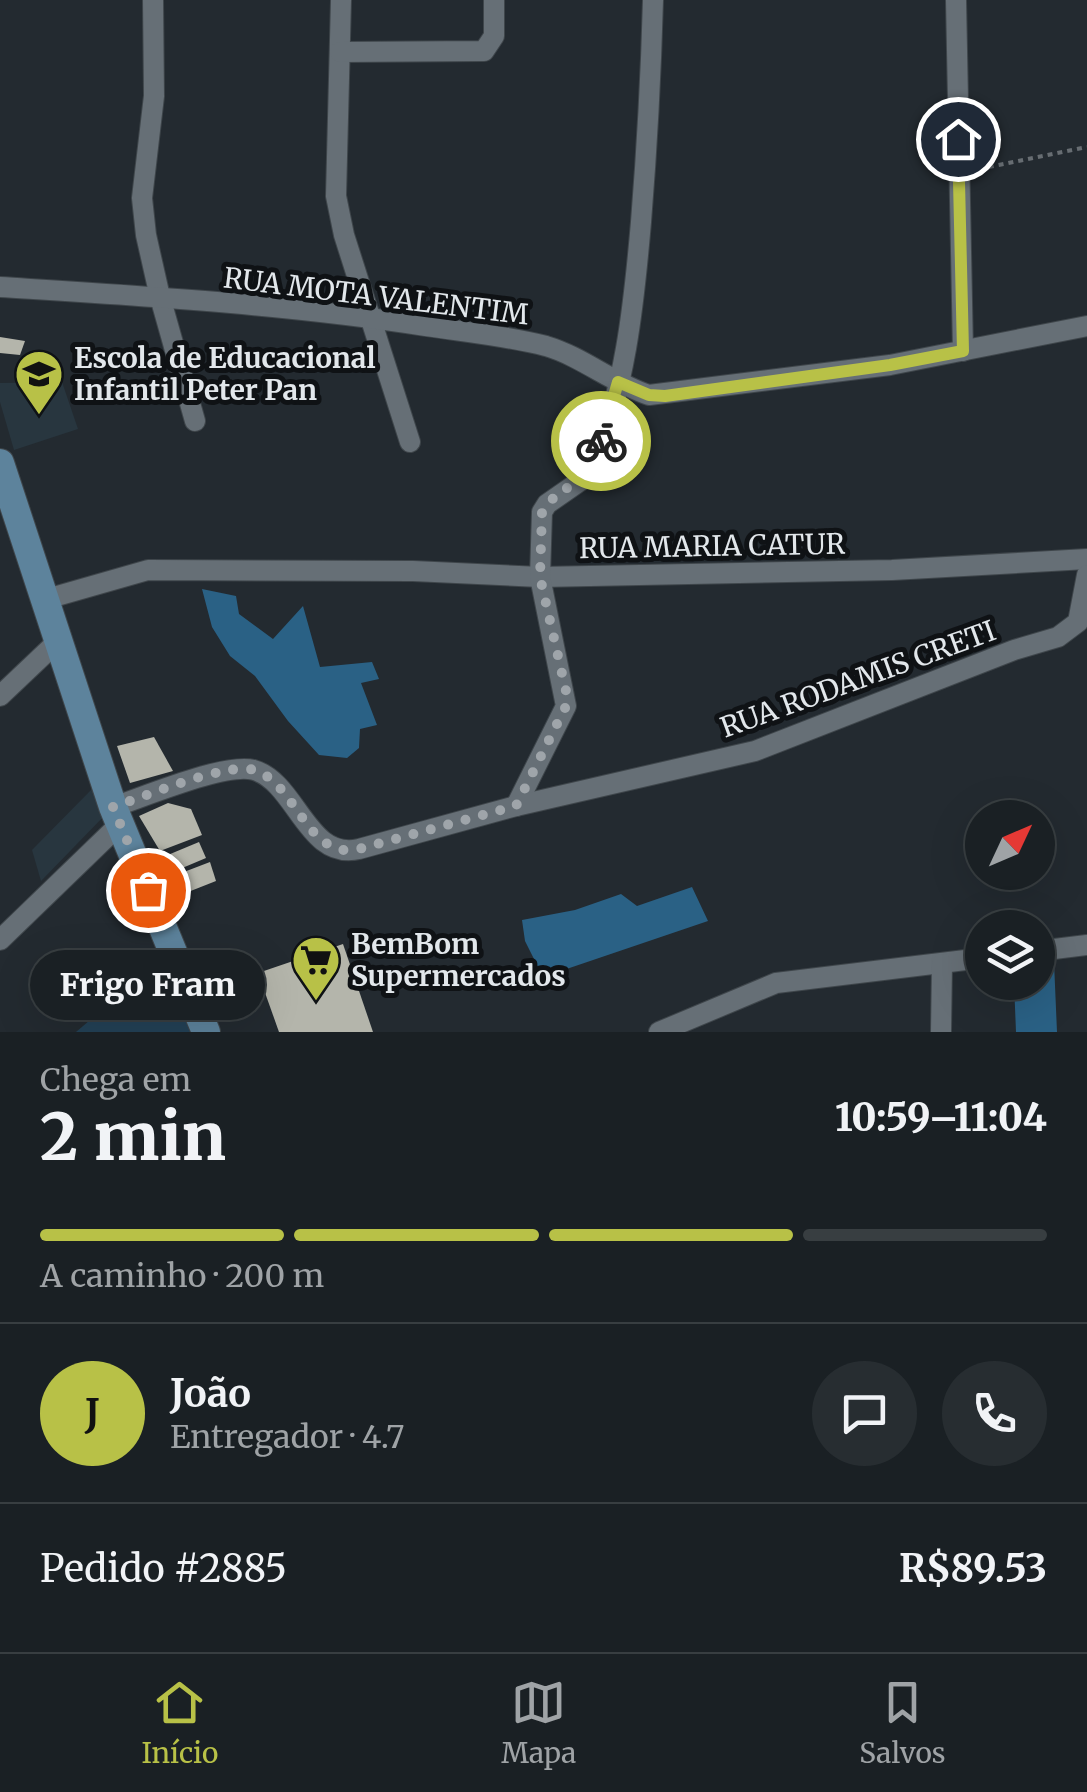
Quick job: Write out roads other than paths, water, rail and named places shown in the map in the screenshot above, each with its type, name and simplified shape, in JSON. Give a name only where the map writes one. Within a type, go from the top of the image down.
[{"type":"street","points":[[153,0],[154,96],[142,198],[160,297],[195,421]]},
{"type":"street","points":[[340,0],[336,196],[369,317],[410,442]]},
{"type":"street","points":[[340,52],[480,52],[489,48],[494,36],[494,0]]},
{"type":"street","points":[[516,806],[566,706],[540,577],[542,512],[591,469],[618,382],[635,290],[653,0]]},
{"type":"street","points":[[956,0],[963,351]]},
{"type":"street","name":"RUA MOTA VALENTIM","points":[[0,287],[369,317],[548,347],[649,395],[665,396],[890,365],[1087,326]]},
{"type":"street","points":[[0,463],[116,816],[206,1032]]},
{"type":"street","name":"RUA MARIA CATUR","points":[[43,600],[148,570],[413,571],[540,577],[892,570],[1087,560]]},
{"type":"street","name":"RUA RODAMIS CRETI","points":[[116,816],[224,770],[257,770],[324,842],[346,852],[516,806],[755,751],[1014,650],[1058,638],[1078,622],[1087,576]]},
{"type":"street","points":[[0,696],[58,641]]},
{"type":"street","points":[[0,940],[116,816]]},
{"type":"street","points":[[1055,949],[1087,944]]},
{"type":"street","points":[[659,1032],[776,983],[965,961]]},
{"type":"street","points":[[941,1032],[942,964]]},
{"type":"place","name":"Escola de Educacional Infantil Peter Pan","points":[[39,416]]},
{"type":"place","name":"Frigo Fram","points":[[148,890]]},
{"type":"place","name":"BemBom Supermercados","points":[[316,1002]]}]
